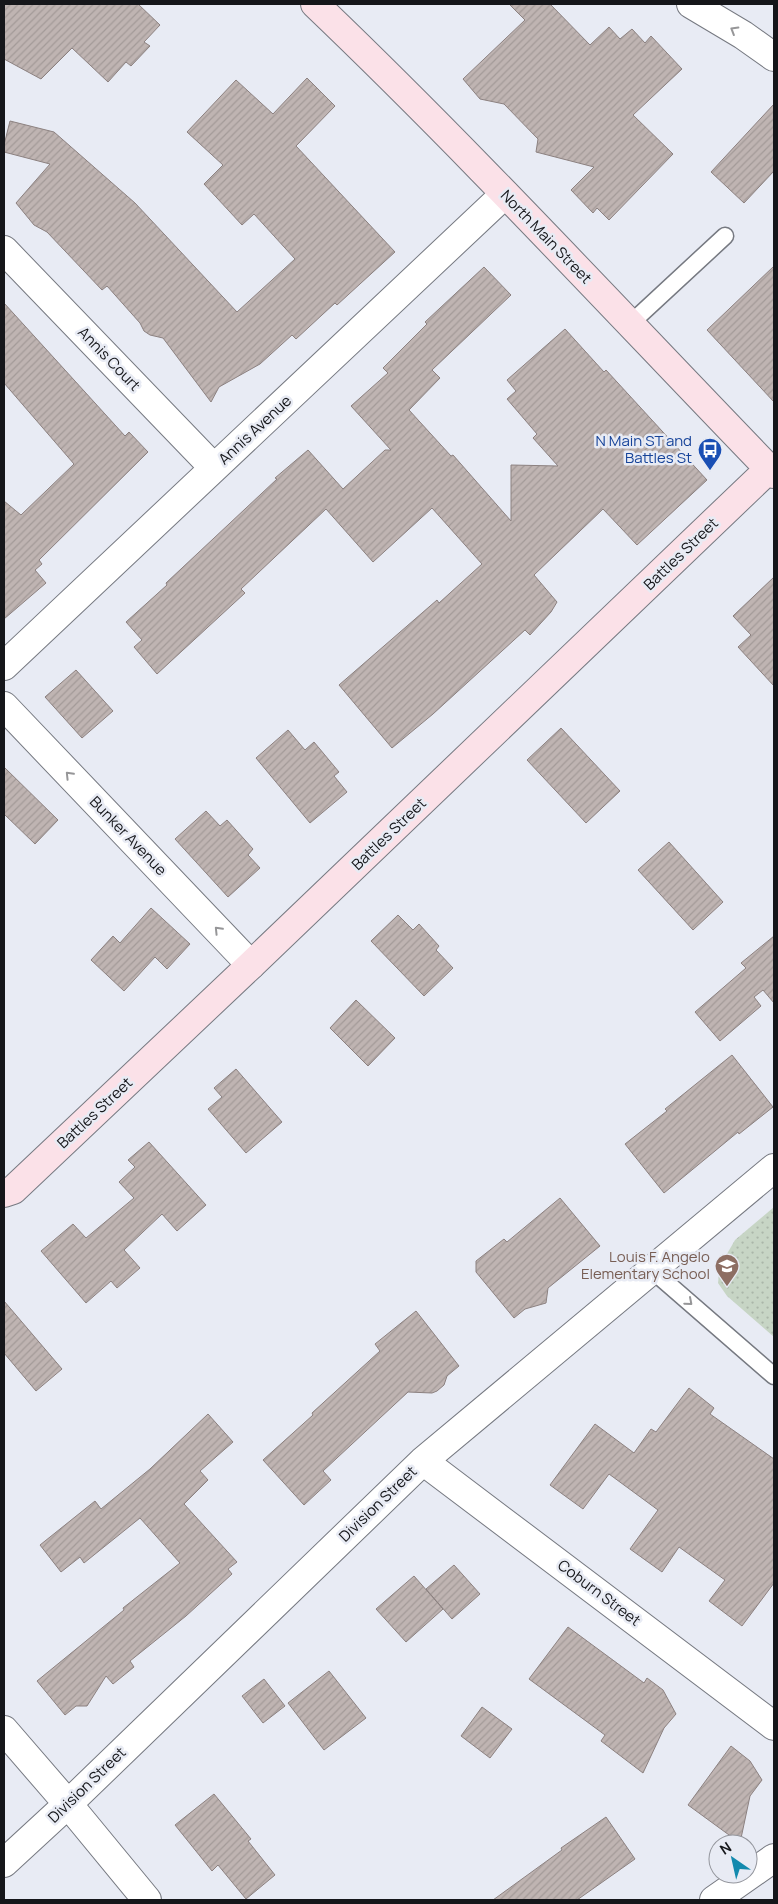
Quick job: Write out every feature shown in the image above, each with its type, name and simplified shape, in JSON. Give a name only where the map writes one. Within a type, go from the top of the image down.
[{"type":"street","name":"North Main Street","points":[[315,4],[505,194],[773,469]]},
{"type":"street","points":[[691,4],[743,35],[774,57]]},
{"type":"street","name":"Annis Avenue","points":[[4,666],[505,194]]},
{"type":"street","name":"Annis Court","points":[[4,250],[214,468]]},
{"type":"street","name":"Battles Street","points":[[7,1194],[773,469]]},
{"type":"street","name":"Bunker Avenue","points":[[4,706],[251,965]]},
{"type":"street","name":"Division Street","points":[[4,1863],[68,1804],[423,1461],[774,1168]]},
{"type":"street","name":"Coburn Street","points":[[423,1461],[774,1726]]},
{"type":"street","points":[[4,1730],[147,1900]]},
{"type":"street","points":[[714,1900],[774,1858]]},
{"type":"lane","points":[[630,324],[725,236]]},
{"type":"lane","points":[[652,1270],[774,1376]]},
{"type":"green space","points":[[774,1207],[774,1337],[727,1296],[718,1283],[720,1266],[735,1240]]},
{"type":"building","points":[[4,4],[138,4],[160,25],[144,42],[150,46],[131,66],[126,62],[108,82],[72,48],[41,79],[4,59]]},
{"type":"building","points":[[509,4],[550,4],[590,45],[609,27],[620,39],[632,29],[645,43],[651,36],[682,69],[633,115],[673,154],[609,220],[597,208],[593,213],[571,190],[594,167],[536,152],[538,139],[504,104],[480,99],[463,79],[525,20]]},
{"type":"building","points":[[307,78],[335,106],[296,146],[395,252],[337,305],[335,303],[296,339],[292,335],[260,364],[219,387],[211,402],[163,338],[150,335],[144,331],[140,323],[107,286],[102,290],[47,232],[34,225],[16,203],[50,164],[4,152],[10,121],[54,132],[135,203],[237,312],[295,259],[254,214],[242,225],[204,184],[223,165],[187,132],[236,80],[273,114]]},
{"type":"building","points":[[774,104],[774,171],[744,203],[711,172]]},
{"type":"building","points":[[774,266],[774,402],[707,330]]},
{"type":"building","points":[[484,267],[511,295],[432,370],[440,378],[409,410],[451,456],[453,455],[511,521],[511,465],[558,466],[533,438],[537,434],[507,399],[516,391],[507,380],[565,329],[604,372],[606,370],[707,480],[637,545],[603,509],[534,575],[557,602],[551,612],[530,635],[525,630],[433,714],[392,748],[339,685],[437,600],[439,603],[482,564],[432,508],[373,562],[326,509],[241,589],[245,593],[157,674],[134,647],[142,640],[126,622],[277,479],[275,478],[308,450],[343,489],[385,450],[391,450],[351,406],[388,373],[383,368],[427,324],[425,322]]},
{"type":"building","points":[[4,303],[125,436],[129,432],[148,452],[39,560],[42,564],[35,570],[46,583],[4,619],[4,501],[21,515],[74,464],[4,383]]},
{"type":"building","points":[[774,577],[774,686],[738,647],[751,635],[733,616]]},
{"type":"building","points":[[76,670],[113,711],[82,738],[45,697]]},
{"type":"building","points":[[561,728],[620,791],[586,823],[527,760]]},
{"type":"building","points":[[288,730],[305,750],[314,742],[339,772],[334,776],[347,792],[310,823],[256,758]]},
{"type":"building","points":[[4,767],[58,820],[35,844],[4,814]]},
{"type":"building","points":[[206,811],[220,826],[227,820],[253,849],[248,855],[260,868],[228,897],[175,839]]},
{"type":"building","points":[[669,842],[723,902],[693,930],[638,870]]},
{"type":"building","points":[[151,908],[190,944],[167,969],[155,957],[124,991],[91,960],[113,936],[120,943]]},
{"type":"building","points":[[398,915],[413,930],[419,924],[439,946],[436,950],[453,968],[424,996],[371,941]]},
{"type":"building","points":[[774,936],[774,1003],[763,990],[754,997],[761,1006],[720,1041],[695,1012],[746,968],[741,963]]},
{"type":"building","points":[[356,1000],[395,1038],[368,1066],[330,1028]]},
{"type":"building","points":[[732,1055],[773,1107],[739,1134],[738,1132],[664,1193],[625,1144]]},
{"type":"building","points":[[236,1069],[282,1122],[246,1153],[208,1109],[222,1097],[214,1088]]},
{"type":"building","points":[[149,1142],[206,1205],[177,1231],[162,1214],[124,1250],[140,1268],[117,1288],[111,1281],[86,1303],[41,1251],[73,1224],[86,1238],[134,1198],[119,1182],[135,1167],[128,1160]]},
{"type":"building","points":[[560,1198],[600,1246],[548,1288],[546,1303],[525,1309],[514,1318],[476,1272],[476,1261],[504,1239],[507,1242]]},
{"type":"building","points":[[4,1301],[62,1369],[36,1391],[4,1353]]},
{"type":"building","points":[[416,1311],[459,1366],[447,1376],[444,1385],[437,1391],[432,1393],[408,1392],[323,1471],[331,1480],[304,1505],[263,1460],[380,1351],[375,1344]]},
{"type":"building","points":[[689,1388],[714,1408],[710,1414],[774,1459],[774,1583],[742,1626],[709,1601],[725,1580],[679,1547],[662,1572],[630,1549],[658,1510],[609,1474],[583,1509],[550,1485],[595,1424],[634,1453],[651,1429],[656,1432]]},
{"type":"building","points":[[208,1414],[233,1442],[200,1471],[208,1480],[184,1504],[237,1562],[228,1569],[232,1574],[186,1616],[130,1661],[134,1667],[113,1684],[106,1676],[87,1706],[76,1706],[65,1715],[37,1681],[124,1610],[123,1608],[180,1563],[140,1518],[84,1563],[80,1557],[61,1572],[40,1545],[95,1501],[101,1509],[150,1469]]},
{"type":"building","points":[[454,1565],[480,1594],[452,1619],[426,1589]]},
{"type":"building","points":[[414,1576],[443,1609],[406,1642],[376,1609]]},
{"type":"building","points":[[568,1627],[644,1683],[647,1678],[663,1690],[676,1714],[664,1728],[643,1773],[601,1741],[605,1735],[529,1679]]},
{"type":"building","points":[[329,1671],[366,1718],[324,1750],[288,1703]]},
{"type":"building","points":[[264,1679],[285,1706],[263,1723],[242,1696]]},
{"type":"building","points":[[482,1707],[512,1729],[490,1758],[461,1736]]},
{"type":"building","points":[[731,1746],[750,1761],[762,1780],[750,1796],[742,1834],[728,1834],[688,1805]]},
{"type":"building","points":[[214,1794],[251,1839],[248,1841],[275,1875],[246,1899],[218,1865],[212,1871],[175,1825]]},
{"type":"building","points":[[606,1817],[635,1859],[577,1900],[493,1900],[562,1850],[561,1848]]},
{"type":"place","name":"N Main ST and Battles St","points":[[710,471]]},
{"type":"place","name":"Louis F. Angelo Elementary School","points":[[727,1287]]}]
